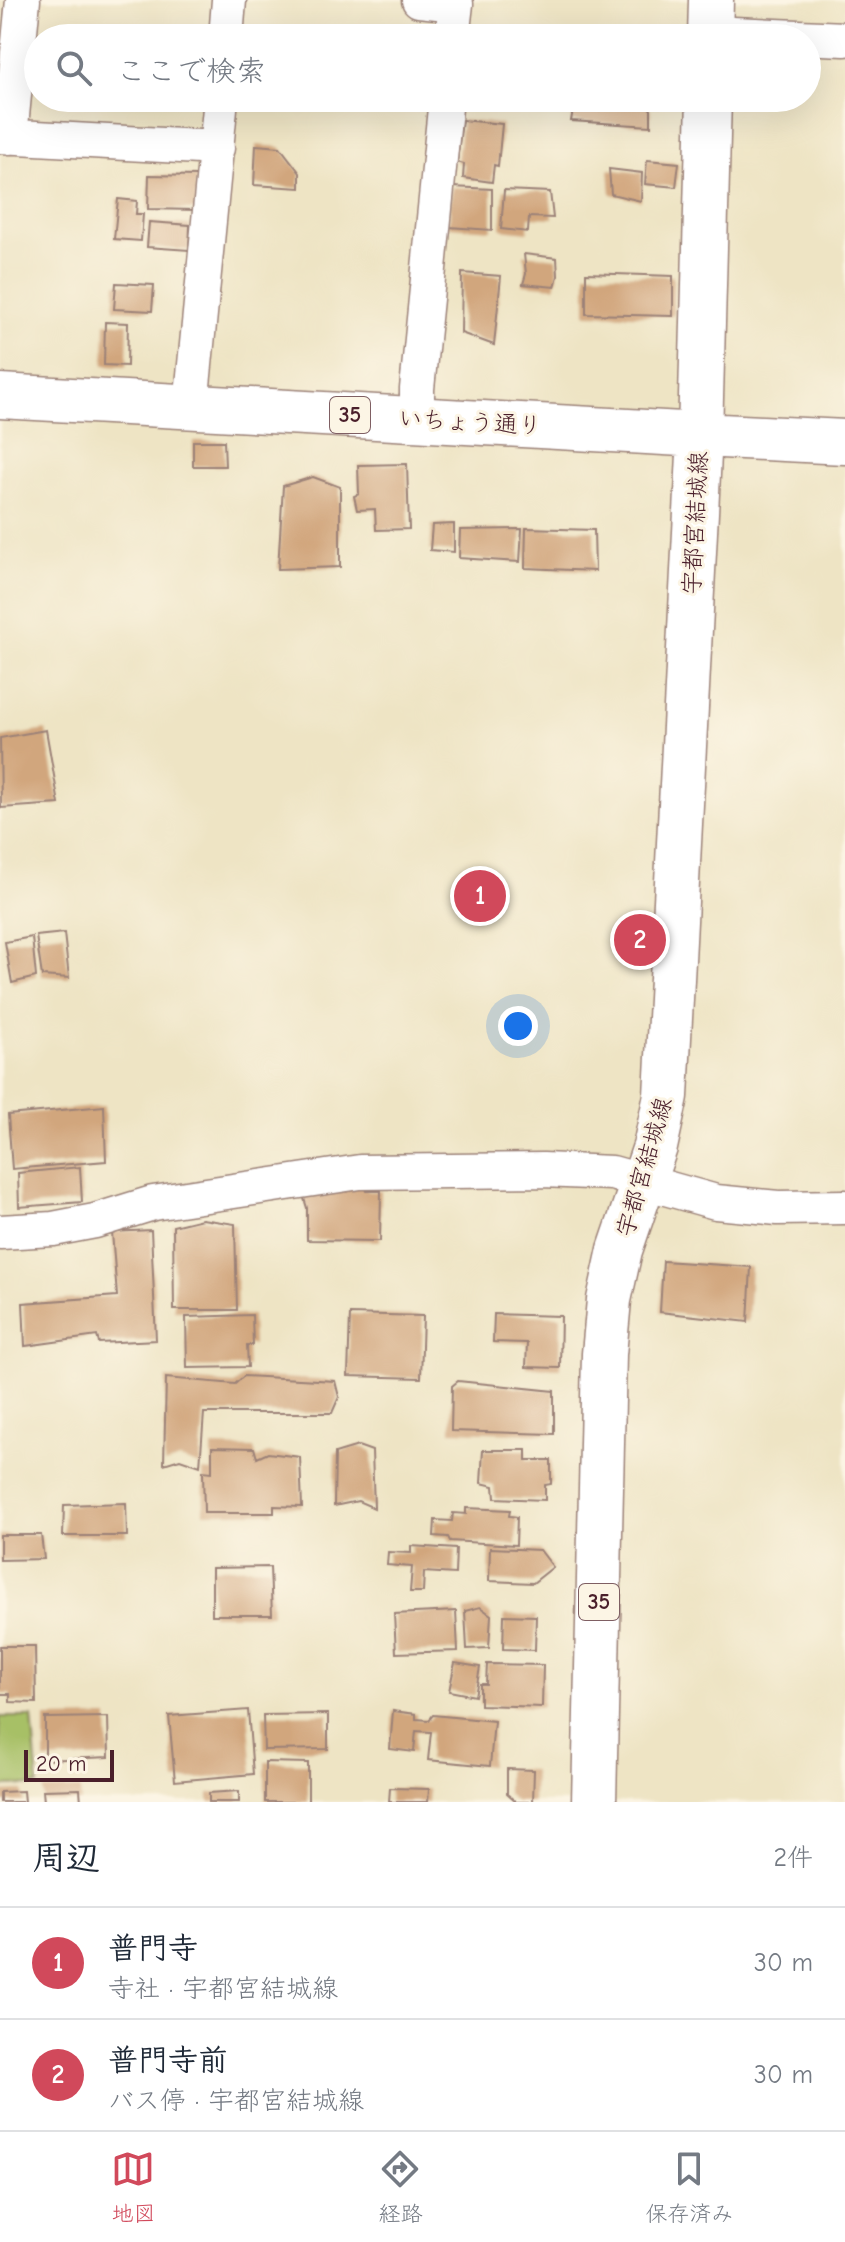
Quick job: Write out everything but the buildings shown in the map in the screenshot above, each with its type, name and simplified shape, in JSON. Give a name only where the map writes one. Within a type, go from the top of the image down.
[{"type":"main road","name":"宇都宮結城線","points":[[594,1802],[605,1340],[613,1276],[655,1147],[666,1096],[700,435],[709,112]]},
{"type":"main road","name":"いちょう通り","points":[[0,396],[845,442]]},
{"type":"street","points":[[23,0],[5,136],[217,148]]},
{"type":"street","points":[[227,24],[229,0]]},
{"type":"street","points":[[419,0],[456,4],[454,24]]},
{"type":"street","points":[[821,36],[844,39],[845,16]]},
{"type":"street","points":[[191,406],[220,112]]},
{"type":"street","points":[[417,419],[417,389],[445,112]]},
{"type":"street","points":[[0,1232],[53,1229],[95,1221],[153,1203],[360,1172],[543,1170],[612,1173],[716,1202],[778,1208],[845,1207]]},
{"type":"green space","points":[[0,1717],[32,1717],[38,1785],[0,1786]]},
{"type":"place","name":"普門寺","points":[[480,896]]},
{"type":"place","name":"普門寺前","points":[[640,940]]}]
